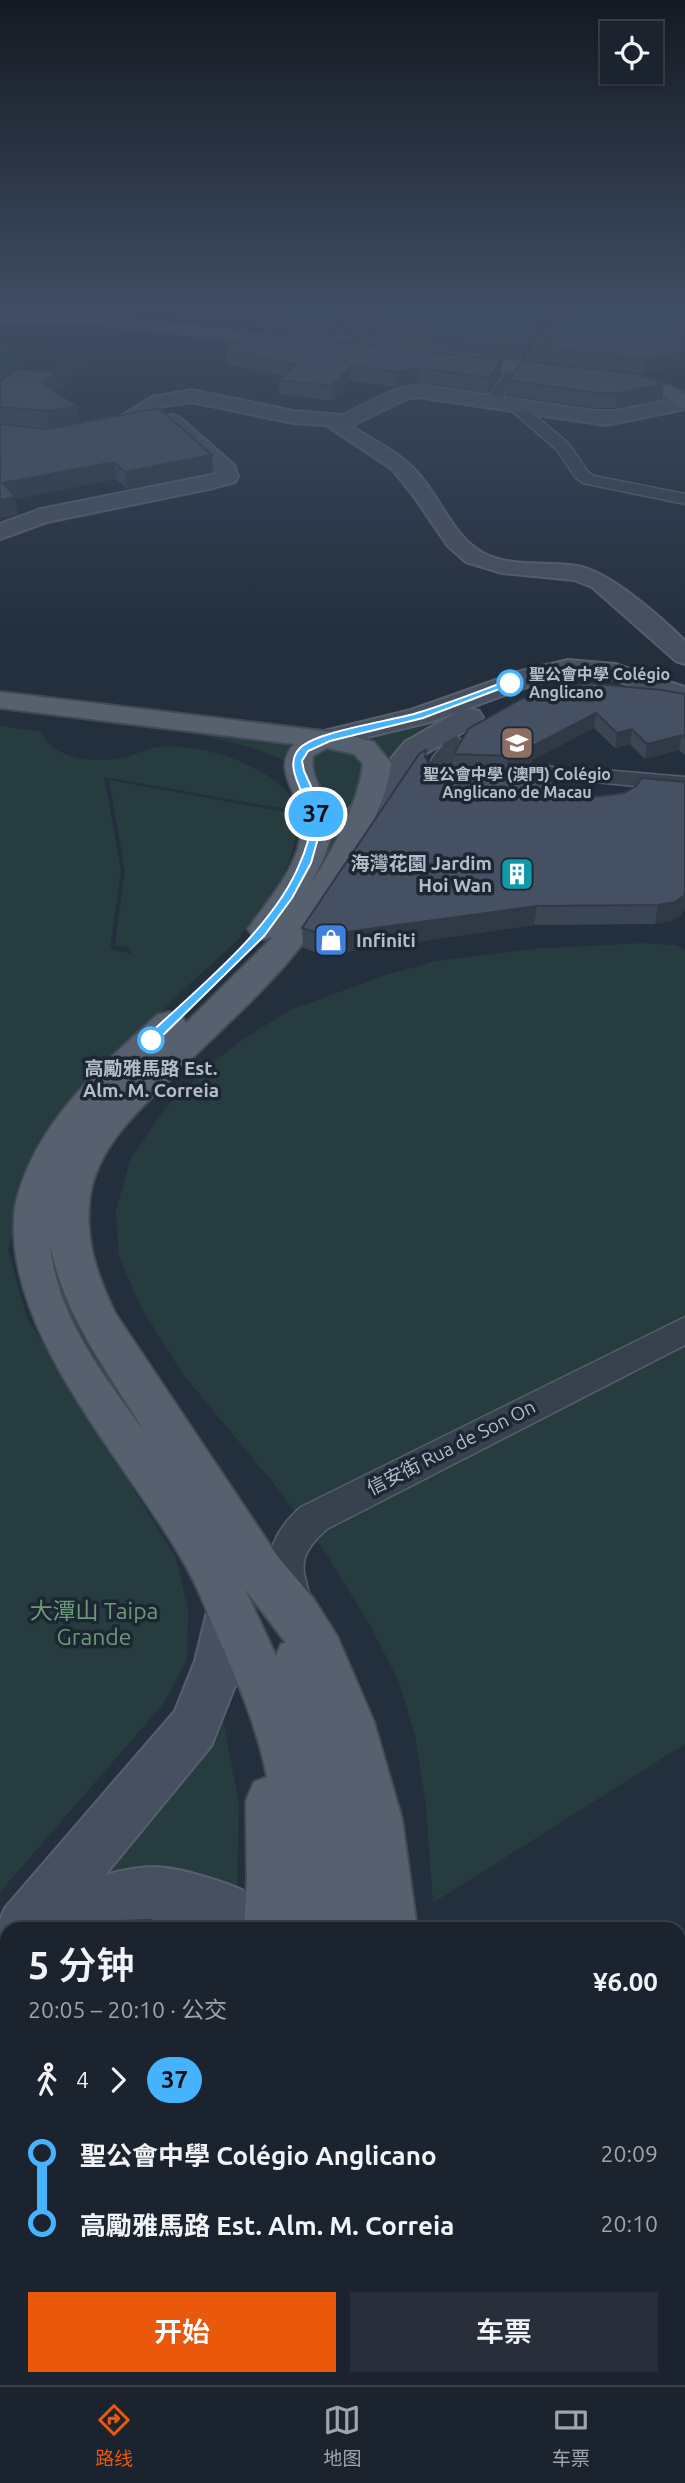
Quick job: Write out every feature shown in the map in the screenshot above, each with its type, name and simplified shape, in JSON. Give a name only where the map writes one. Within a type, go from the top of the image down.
[{"type":"main road","points":[[0,700],[326,738],[364,748],[377,763],[364,809],[338,865],[310,910],[275,956],[113,1114],[85,1156],[71,1194],[68,1232],[75,1272],[98,1322],[246,1592],[302,1667],[319,1727],[340,1830],[348,1885],[347,1922]]},
{"type":"main road","points":[[0,716],[215,742],[270,762],[294,778],[309,794]]},
{"type":"main road","points":[[326,738],[304,749],[298,761],[299,771],[316,814],[314,838],[306,863],[286,898],[260,934],[88,1101],[63,1133],[46,1164],[32,1217],[30,1245],[32,1273],[56,1333],[186,1521],[210,1564],[246,1592],[296,1614],[319,1653],[348,1722],[375,1819],[388,1922]]},
{"type":"main road","points":[[246,1592],[256,1692],[271,1780],[275,1845],[272,1922]]},
{"type":"main road","points":[[246,1592],[267,1689],[289,1756],[306,1883],[306,1922]]},
{"type":"street","points":[[128,416],[107,427],[157,418],[176,425]]},
{"type":"street","points":[[0,532],[41,516],[209,483],[227,477],[227,469],[169,416]]},
{"type":"street","points":[[285,416],[332,429],[382,454],[407,472],[462,548],[475,559],[505,566],[589,576],[600,582],[685,656]]},
{"type":"street","points":[[332,429],[358,416]]},
{"type":"street","points":[[332,429],[363,416]]},
{"type":"street","points":[[527,416],[562,446],[582,475],[589,480],[685,499]]},
{"type":"street","points":[[579,416],[596,419],[617,417]]},
{"type":"street","points":[[601,416],[617,417]]},
{"type":"street","points":[[364,809],[415,748],[496,696],[537,675],[568,668],[603,669],[679,690]]},
{"type":"street","points":[[326,738],[496,696],[551,688],[582,685],[642,691],[679,690]]},
{"type":"street","points":[[442,731],[454,745],[447,752],[437,774],[458,780],[516,781],[545,772]]},
{"type":"street","points":[[603,777],[685,784]]},
{"type":"street","name":"信安街 Rua de Son On","points":[[296,1614],[288,1590],[285,1558],[289,1542],[299,1529],[314,1518],[685,1329]]},
{"type":"street","points":[[30,1922],[193,1728],[246,1592]]},
{"type":"street","points":[[62,1922],[96,1904],[123,1896],[150,1894],[178,1895],[204,1902],[241,1922]]},
{"type":"green space","points":[[475,702],[482,706],[426,733],[388,759],[378,744],[361,736]]},
{"type":"green space","points":[[0,706],[296,742],[286,760],[283,760],[254,748],[201,735],[0,710]]},
{"type":"green space","name":"大潭山 Taipa Grande","points":[[0,726],[39,731],[60,752],[88,760],[117,759],[157,747],[216,753],[258,770],[276,782],[289,795],[297,811],[104,777],[121,870],[110,949],[132,954],[127,947],[115,946],[125,870],[109,780],[296,814],[296,830],[294,847],[281,880],[262,911],[240,935],[242,936],[181,992],[74,1101],[35,1155],[8,1249],[27,1318],[176,1558],[188,1609],[187,1660],[163,1704],[0,1892]]},
{"type":"green space","points":[[332,748],[353,750],[368,770],[327,868],[271,947],[59,1199],[195,1517],[67,1317],[45,1270],[49,1198],[136,1072],[261,947],[313,872],[314,782],[311,763],[314,754]]},
{"type":"green space","points":[[642,943],[676,945],[685,950],[685,1744],[433,1903],[426,1805],[415,1736],[399,1682],[371,1627],[324,1550],[274,1484],[182,1373],[141,1307],[119,1257],[116,1211],[130,1160],[165,1108],[206,1068],[242,1040],[290,1010],[386,975],[436,961],[544,948]]},
{"type":"green space","points":[[222,1714],[239,1804],[237,1897],[107,1876]]},
{"type":"building","points":[[115,416],[168,416],[212,455],[125,472],[114,462],[3,483],[15,497],[0,500],[0,424],[47,429]]},
{"type":"building","name":"聖公會中學 (澳門) Colégio Anglicano de Macau","points":[[586,683],[685,694],[685,738],[682,735],[647,744],[632,729],[617,733],[596,713],[531,747],[533,751],[508,756],[454,754],[468,729],[521,699]]},
{"type":"building","name":"海灣花園 Jardim Hoi Wan","points":[[426,750],[425,757],[428,762],[442,766],[497,771],[542,768],[556,789],[590,797],[624,793],[636,786],[642,778],[685,782],[685,895],[675,902],[658,905],[537,906],[324,935],[302,928],[419,754]]},
{"type":"building","points":[[150,1920],[155,1922],[118,1922]]},
{"type":"bus line","name":"37","points":[[151,1040],[260,934],[286,898],[306,863],[317,824],[314,804],[299,771],[298,761],[304,749],[326,738],[420,716],[510,683]]},
{"type":"place","name":"聖公會中學 Colégio Anglicano","points":[[510,683]]},
{"type":"place","name":"聖公會中學 (澳門) Colégio Anglicano de Macau","points":[[517,743]]},
{"type":"place","name":"海灣花園 Jardim Hoi Wan","points":[[517,874]]},
{"type":"place","name":"Infiniti","points":[[331,940]]},
{"type":"place","name":"高勵雅馬路 Est. Alm. M. Correia","points":[[151,1040]]}]
